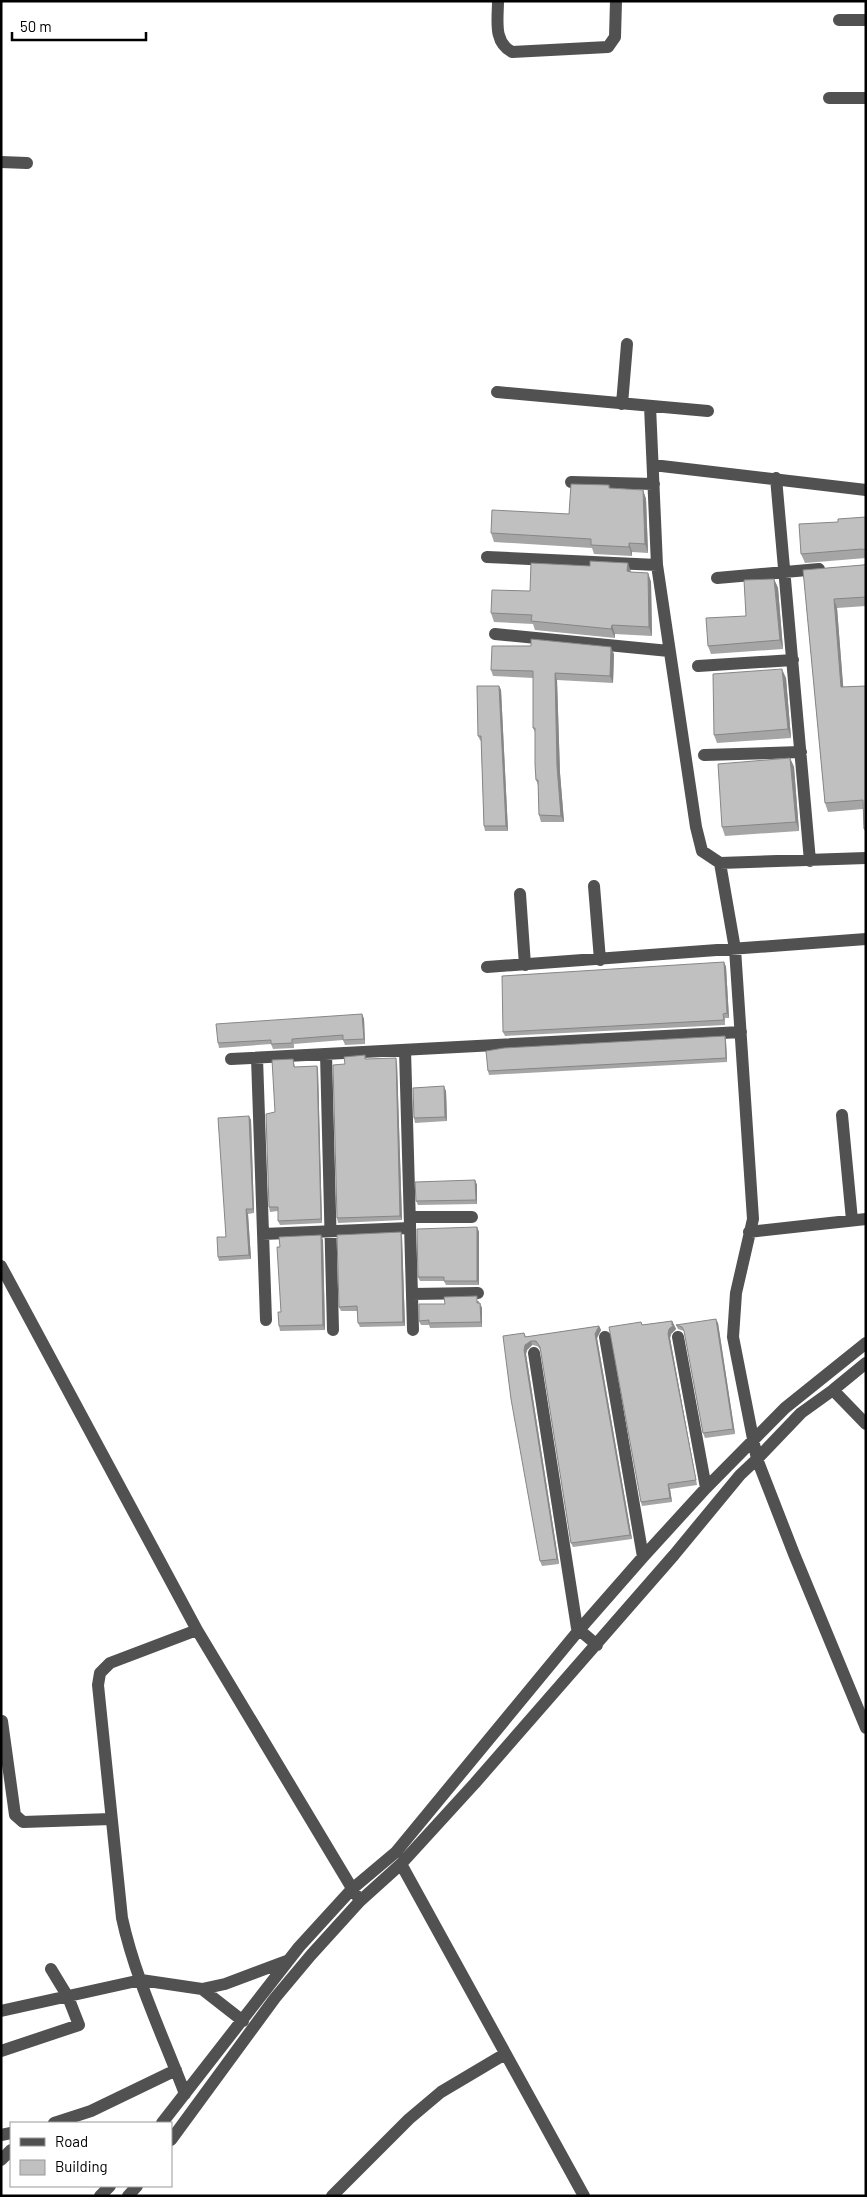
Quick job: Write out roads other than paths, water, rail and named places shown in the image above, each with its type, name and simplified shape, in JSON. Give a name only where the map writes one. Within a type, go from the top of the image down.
[{"type":"street","points":[[498,1],[498,39],[504,48],[512,52],[608,47],[615,37],[616,1]]},
{"type":"street","points":[[840,20],[866,20]]},
{"type":"street","points":[[829,98],[866,98]]},
{"type":"street","points":[[1,162],[27,163]]},
{"type":"street","points":[[622,404],[628,344]]},
{"type":"street","points":[[497,392],[708,411]]},
{"type":"street","points":[[650,406],[657,565],[696,826],[702,851],[720,863],[866,858]]},
{"type":"street","points":[[653,461],[866,490]]},
{"type":"street","points":[[776,478],[810,861]]},
{"type":"street","points":[[571,482],[654,484]]},
{"type":"street","points":[[487,557],[657,565]]},
{"type":"street","points":[[717,578],[830,568]]},
{"type":"street","points":[[496,634],[669,651]]},
{"type":"street","points":[[698,666],[792,660]]},
{"type":"street","points":[[704,755],[801,752]]},
{"type":"street","points":[[720,863],[735,949],[752,1219],[736,1293],[733,1337],[758,1460],[794,1554],[866,1728]]},
{"type":"street","points":[[594,886],[600,960]]},
{"type":"street","points":[[520,894],[525,965]]},
{"type":"street","points":[[488,967],[866,939]]},
{"type":"street","points":[[231,1059],[741,1032]]},
{"type":"street","points":[[406,1050],[413,1330]]},
{"type":"street","points":[[326,1054],[333,1330]]},
{"type":"street","points":[[257,1058],[266,1320]]},
{"type":"street","points":[[842,1115],[852,1220]]},
{"type":"street","points":[[263,1234],[331,1231],[472,1217]]},
{"type":"street","points":[[750,1232],[866,1218]]},
{"type":"street","points":[[1,1266],[197,1630],[360,1901]]},
{"type":"street","points":[[412,1294],[478,1293]]},
{"type":"street","points":[[605,1337],[643,1557]]},
{"type":"street","points":[[678,1337],[706,1488]]},
{"type":"street","points":[[163,2122],[289,1960],[352,1889],[396,1852],[579,1630],[643,1557],[706,1488],[754,1442],[785,1408],[866,1343]]},
{"type":"street","points":[[534,1353],[575,1615],[579,1630],[596,1645]]},
{"type":"street","points":[[172,2139],[275,1998],[360,1901],[401,1864],[540,1710],[719,1498],[740,1475],[758,1460],[801,1413],[866,1363]]},
{"type":"street","points":[[833,1390],[866,1424]]},
{"type":"street","points":[[185,2094],[127,1942],[122,1918],[98,1685],[100,1673],[110,1663],[197,1630]]},
{"type":"street","points":[[2,1721],[15,1815],[23,1822],[111,1819]]},
{"type":"street","points":[[401,1864],[500,2057],[584,2196]]},
{"type":"street","points":[[1,2012],[141,1980],[202,1989],[225,1984],[289,1960]]},
{"type":"street","points":[[1,2051],[79,2025],[68,1997],[51,1969]]},
{"type":"street","points":[[202,1989],[243,2021]]},
{"type":"street","points":[[332,2196],[408,2120],[440,2092],[500,2057]]},
{"type":"street","points":[[57,2122],[91,2111],[176,2070]]},
{"type":"street","points":[[1,2160],[10,2151]]},
{"type":"street","points":[[100,2196],[109,2187]]}]
